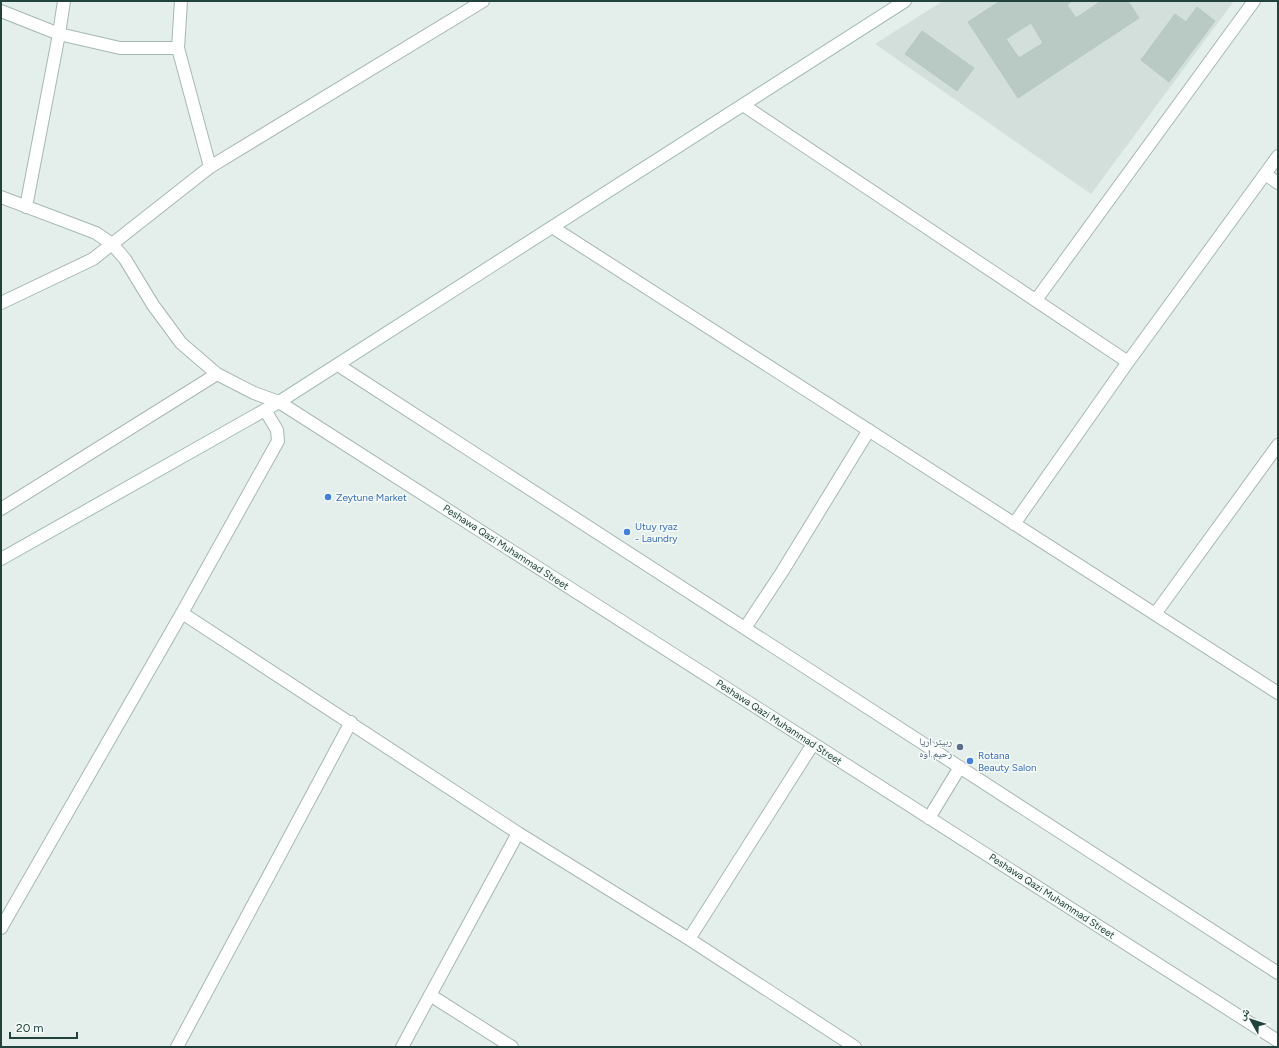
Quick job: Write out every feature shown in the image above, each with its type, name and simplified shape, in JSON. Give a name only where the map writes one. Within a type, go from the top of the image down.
[{"type":"street","points":[[26,207],[64,1]]},
{"type":"street","points":[[181,1],[178,48],[210,167]]},
{"type":"street","points":[[1,303],[93,259],[210,167],[482,1]]},
{"type":"street","points":[[1,559],[279,402],[905,1]]},
{"type":"street","points":[[1036,300],[1254,1]]},
{"type":"street","points":[[1,11],[59,34],[120,48],[178,48]]},
{"type":"street","points":[[743,105],[1128,362]]},
{"type":"street","points":[[1014,524],[1128,362],[1278,156]]},
{"type":"street","points":[[1265,174],[1278,183]]},
{"type":"street","name":"Peshawa Qazi Muhammad Street","points":[[1,197],[96,233],[112,244],[125,259],[153,305],[181,343],[216,374],[254,393],[279,402],[1278,1041]]},
{"type":"street","points":[[552,227],[1278,693]]},
{"type":"street","points":[[338,364],[1278,972]]},
{"type":"street","points":[[1,509],[216,374]]},
{"type":"street","points":[[1,928],[182,613],[278,441],[277,430],[265,410]]},
{"type":"street","points":[[745,628],[782,572],[868,430]]},
{"type":"street","points":[[1155,614],[1278,445]]},
{"type":"street","points":[[182,613],[351,722],[518,833],[689,938],[855,1047]]},
{"type":"street","points":[[177,1047],[351,722]]},
{"type":"street","points":[[689,938],[812,744]]},
{"type":"street","points":[[930,818],[960,767]]},
{"type":"street","points":[[402,1047],[518,833]]},
{"type":"street","points":[[430,995],[512,1047]]},
{"type":"shaded area","points":[[943,1],[1234,1],[1091,194],[875,44]]},
{"type":"building","points":[[1000,1],[1072,1],[1067,5],[1076,18],[1101,1],[1128,1],[1139,18],[1018,98],[968,22]],"holes":[[[1031,23],[1043,43],[1019,58],[1006,39]]]},
{"type":"building","points":[[1197,7],[1215,21],[1169,82],[1141,60],[1175,14],[1186,22]]},
{"type":"building","points":[[922,31],[974,68],[957,91],[905,54]]},
{"type":"place","name":"Zeytune Market","points":[[328,497]]},
{"type":"place","name":"Utuy ryaz - Laundry","points":[[627,532]]},
{"type":"place","name":"ربيتر اريا رحيم اوه","points":[[960,747]]},
{"type":"place","name":"Rotana Beauty Salon","points":[[970,761]]}]
